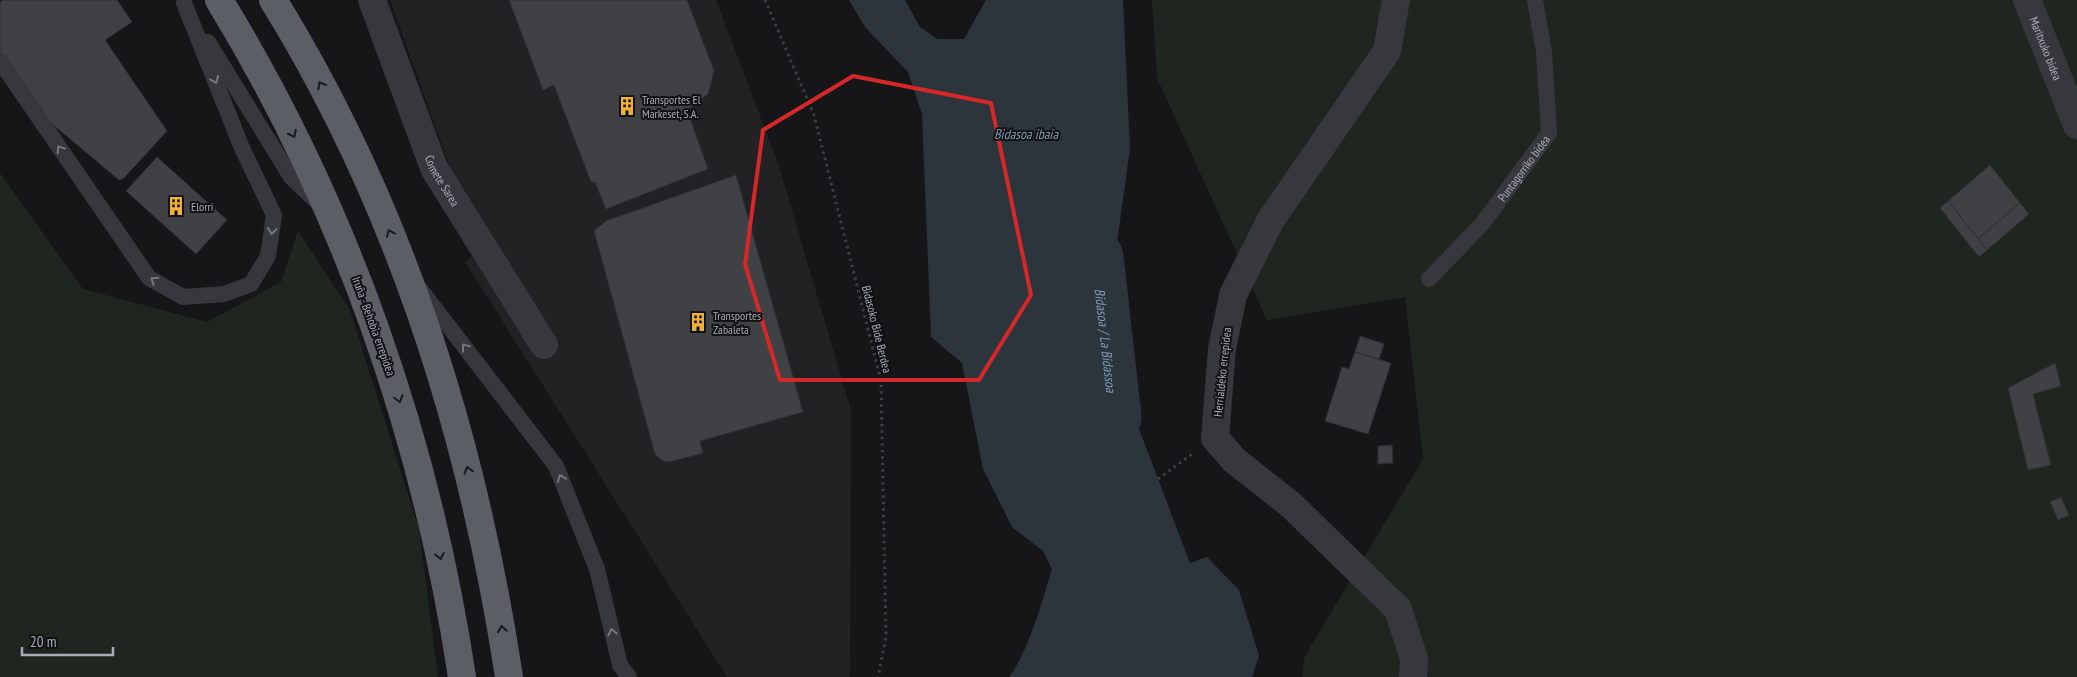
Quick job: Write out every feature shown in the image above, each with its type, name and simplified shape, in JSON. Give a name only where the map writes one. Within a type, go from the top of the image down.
[{"type":"highway","name":"Iruña - Behobia errepidea","points":[[219,0],[295,138],[331,216],[363,294],[396,388],[429,504],[453,615],[462,677]]},
{"type":"highway","points":[[274,0],[338,115],[378,203],[403,266],[444,382],[475,493],[498,606],[509,677]]},
{"type":"street","name":"Comete Sarea","points":[[372,0],[434,168],[544,344]]},
{"type":"street","name":"Herrialdeko errepidea","points":[[1215,438],[1222,349],[1233,295],[1270,221],[1387,51],[1396,0]]},
{"type":"street","name":"Maritxuko bidea","points":[[2026,0],[2077,125]]},
{"type":"street","points":[[1215,438],[1234,460],[1291,505],[1398,609],[1414,659],[1413,677]]},
{"type":"lane","name":"Puntagorriko bidea","points":[[1429,279],[1482,224],[1549,133],[1544,52],[1535,0]]},
{"type":"lane","points":[[183,1],[291,177],[331,216]]},
{"type":"lane","points":[[0,61],[148,278],[183,297],[224,294],[251,284],[268,256],[274,215],[242,148],[183,1]]},
{"type":"lane","points":[[403,266],[556,466],[598,569],[623,673]]},
{"type":"path","name":"Bidasoko Bide Berdea","points":[[765,0],[814,115],[881,380],[886,637],[878,677]]},
{"type":"path","points":[[1158,479],[1215,438]]},
{"type":"highlighted area","points":[[853,76],[991,103],[1031,295],[979,380],[780,380],[745,264],[763,130]]},
{"type":"shaded area","points":[[390,0],[716,0],[778,163],[851,410],[850,677],[727,677],[465,262],[495,239],[450,168]]},
{"type":"shaded area","points":[[1152,0],[2077,0],[2077,677],[1302,677],[1305,656],[1423,459],[1405,297],[1267,320],[1157,78]]},
{"type":"shaded area","points":[[0,173],[83,289],[207,322],[281,282],[298,231],[350,310],[419,529],[438,677],[0,677]]},
{"type":"water","name":"Bidasoa ibaia","points":[[849,0],[905,0],[920,27],[937,39],[964,39],[986,0],[1123,0],[1130,148],[1104,337],[1190,563],[1207,557],[1239,590],[1259,656],[1252,677],[1009,677],[1029,640],[1052,569],[1043,551],[1012,527],[983,469],[962,363],[931,337],[922,114],[908,72],[865,27]]},
{"type":"building","points":[[3,0],[117,0],[132,22],[105,40],[167,131],[123,179],[119,180],[44,117],[0,53],[0,2]]},
{"type":"building","name":"Transportes El Markeset, S.A.","points":[[509,0],[687,0],[714,71],[708,94],[687,110],[708,169],[606,209],[595,182],[591,182],[554,85],[543,90]]},
{"type":"building","name":"Elorri","points":[[157,157],[227,220],[196,254],[126,191]]},
{"type":"building","points":[[1990,165],[2020,203],[1978,239],[1948,201]]},
{"type":"building","name":"Transportes Zabaleta","points":[[736,175],[803,412],[700,441],[703,453],[669,462],[663,461],[655,454],[594,231],[606,221]]},
{"type":"building","points":[[1948,201],[1987,250],[1979,257],[1940,208]]},
{"type":"building","points":[[2020,203],[2029,214],[1987,250],[1978,239]]},
{"type":"building","points":[[1360,336],[1384,344],[1379,359],[1355,352]]},
{"type":"building","points":[[1355,352],[1391,363],[1368,434],[1325,421],[1342,367],[1349,369]]},
{"type":"building","points":[[2055,363],[2061,386],[2033,394],[2051,465],[2028,470],[2008,388]]},
{"type":"building","points":[[1392,445],[1393,463],[1378,464],[1378,446]]},
{"type":"building","points":[[2061,497],[2069,515],[2058,520],[2050,502]]},
{"type":"waterway","name":"Bidasoa / La Bidassoa","points":[[1096,257],[1114,417]]},
{"type":"place","name":"Transportes El Markeset, S.A.","points":[[627,106]]},
{"type":"place","name":"Elorri","points":[[176,206]]},
{"type":"place","name":"Transportes Zabaleta","points":[[698,322]]}]
